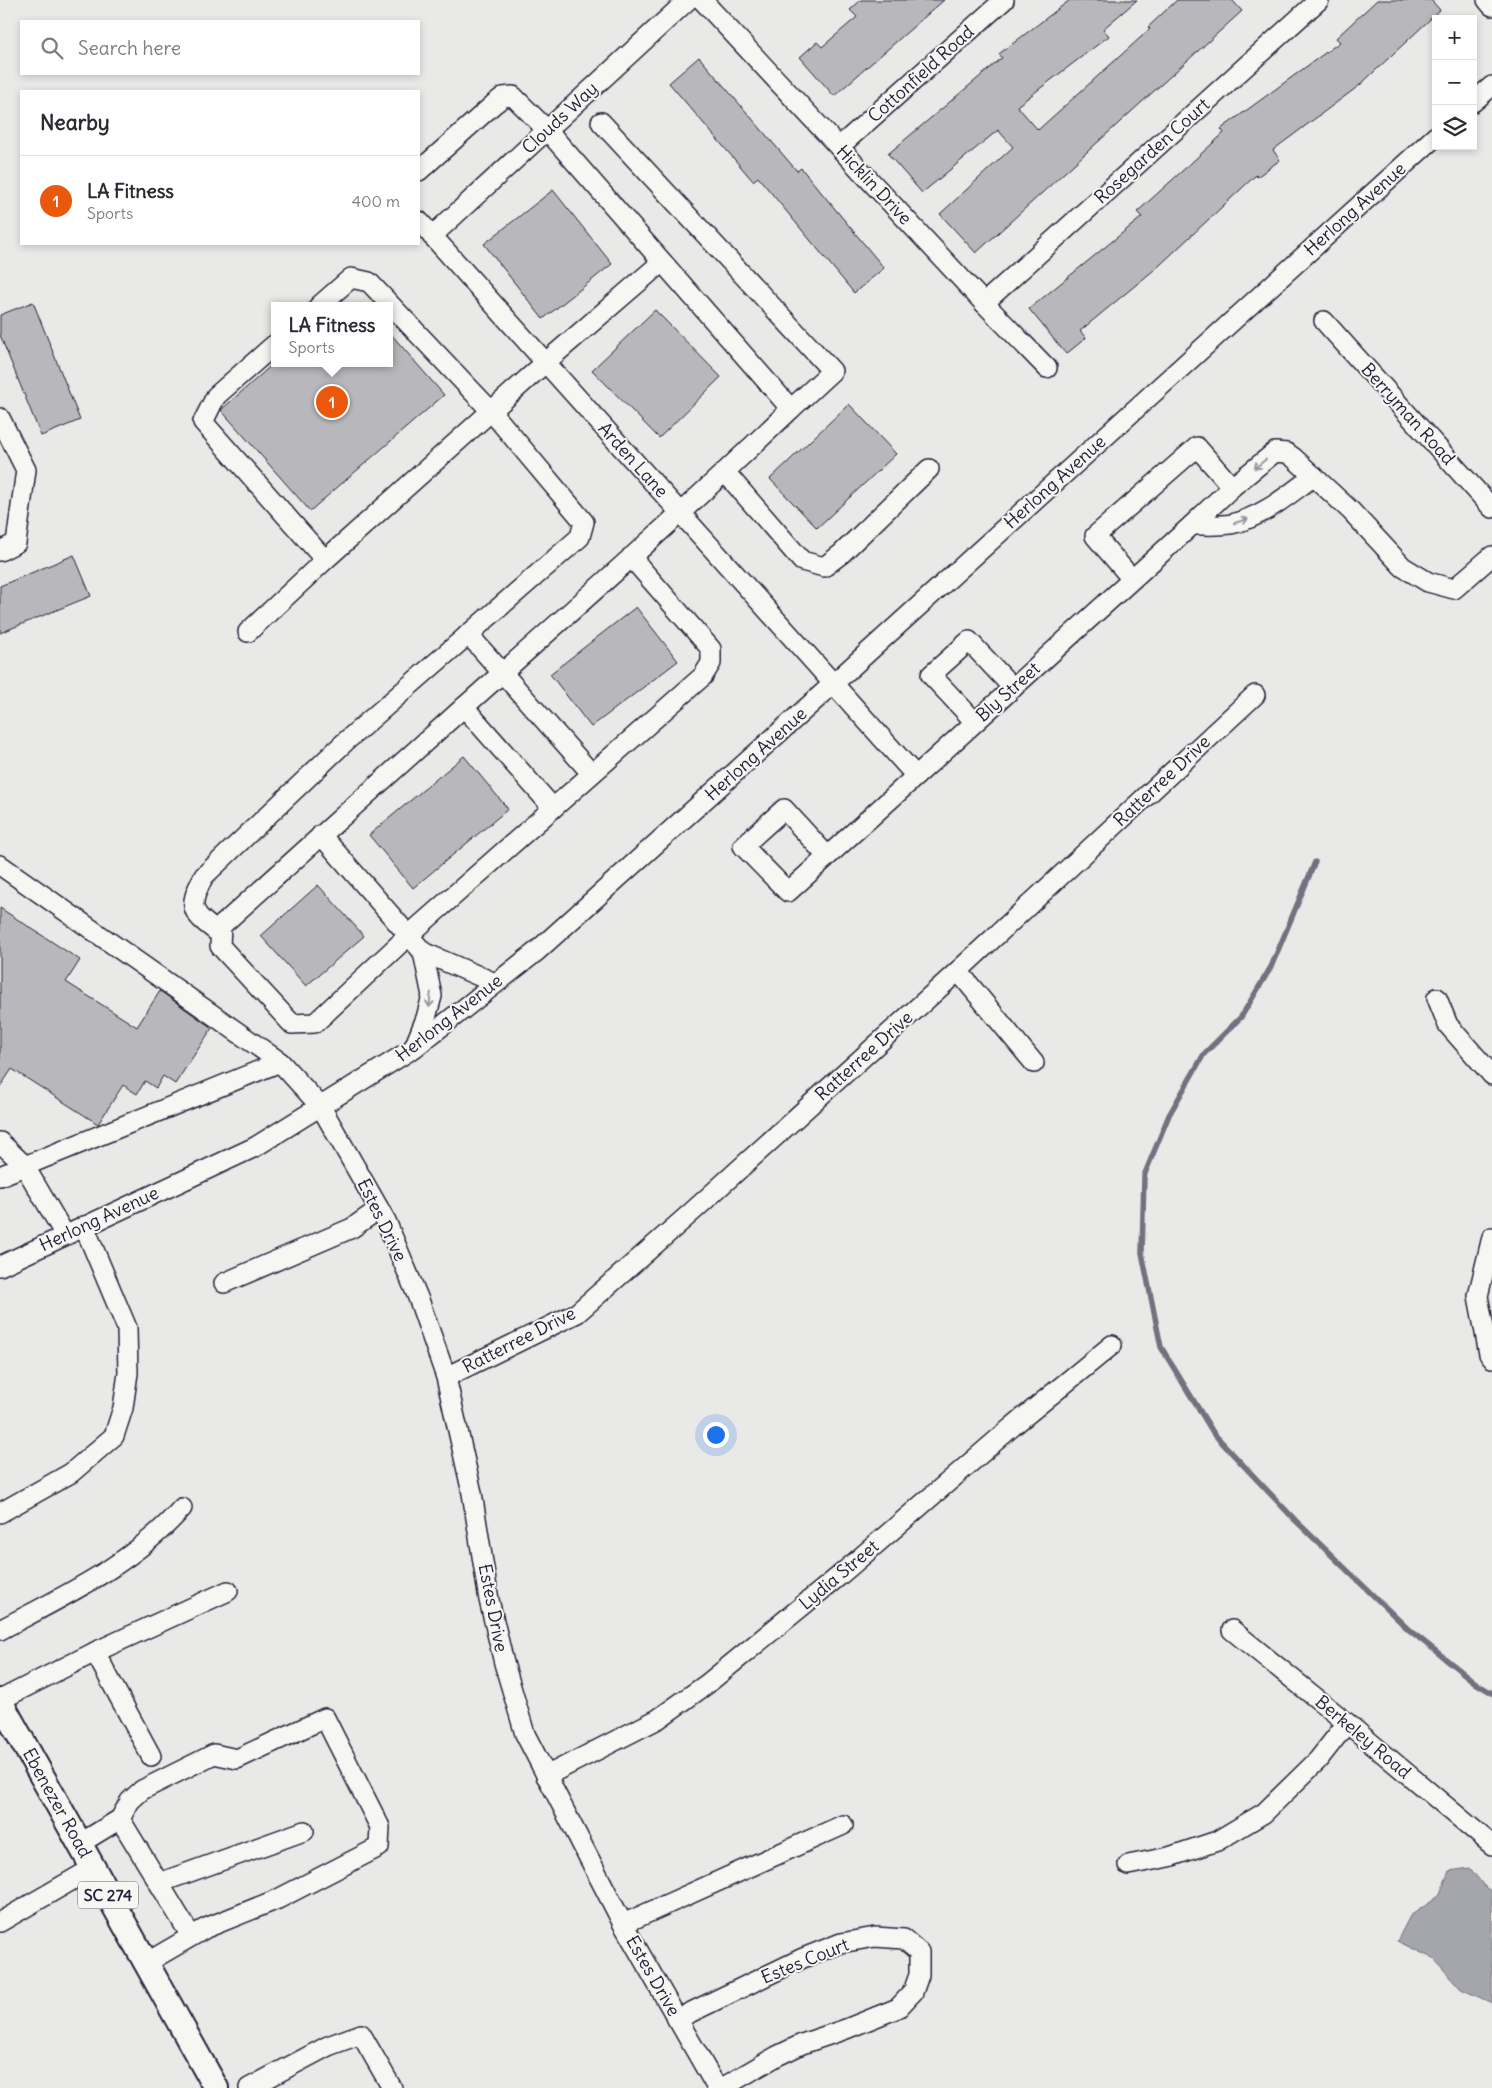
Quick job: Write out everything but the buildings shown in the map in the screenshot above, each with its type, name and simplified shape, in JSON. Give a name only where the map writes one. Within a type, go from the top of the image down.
[{"type":"main road","name":"Ebenezer Road","points":[[0,1701],[216,2088]]},
{"type":"street","name":"Clouds Way","points":[[432,236],[688,0]]},
{"type":"street","name":"Hicklin Drive","points":[[702,0],[984,303],[1047,368]]},
{"type":"street","name":"Cottonfield Road","points":[[839,147],[1004,0]]},
{"type":"street","name":"Rosegarden Court","points":[[984,303],[1319,0]]},
{"type":"street","points":[[1487,0],[1492,6]]},
{"type":"street","points":[[1477,99],[1492,86]]},
{"type":"street","points":[[420,170],[504,97],[514,96],[547,130],[791,408]]},
{"type":"street","points":[[601,122],[832,371],[681,513],[631,557],[503,673],[321,835],[221,926],[220,946],[292,1024],[315,1023],[409,936],[703,676],[711,663],[711,650],[631,557]]},
{"type":"street","name":"Herlong Avenue","points":[[0,1266],[255,1147],[414,1048],[544,944],[834,684],[1432,140]]},
{"type":"street","name":"Arden Lane","points":[[420,222],[834,684]]},
{"type":"street","points":[[248,632],[491,411],[662,262]]},
{"type":"street","points":[[324,302],[351,278],[369,282],[388,302]]},
{"type":"street","points":[[220,934],[200,918],[194,908],[194,894],[204,876],[346,741],[580,537],[584,522],[491,411],[393,307]]},
{"type":"street","name":"Berryman Road","points":[[1324,321],[1492,508]]},
{"type":"street","points":[[271,348],[216,396],[203,422],[325,560]]},
{"type":"street","points":[[0,418],[26,470],[16,544],[0,551]]},
{"type":"street","points":[[1132,579],[1094,536],[1197,447],[1232,486]]},
{"type":"street","name":"Bly Street","points":[[827,856],[784,809],[743,846],[788,892],[1192,525],[1232,486],[1275,452],[1287,453],[1294,458],[1351,511],[1403,567],[1428,582],[1454,589],[1492,556]]},
{"type":"street","points":[[725,472],[802,561],[824,567],[841,554],[929,469]]},
{"type":"street","points":[[1192,525],[1230,524],[1252,518],[1273,507],[1314,476]]},
{"type":"street","points":[[468,634],[592,773]]},
{"type":"street","points":[[975,722],[931,675],[969,641],[1012,688]]},
{"type":"street","points":[[834,684],[916,776]]},
{"type":"street","name":"Ratterree Drive","points":[[446,1378],[577,1313],[693,1212],[958,971],[1255,694]]},
{"type":"street","points":[[464,707],[553,808]]},
{"type":"street","points":[[321,835],[423,952],[495,983]]},
{"type":"street","name":"Estes Drive","points":[[0,865],[280,1062],[321,1107],[386,1221],[419,1300],[446,1378],[472,1493],[489,1600],[524,1734],[623,1924],[717,2088]]},
{"type":"street","points":[[414,1048],[426,1018],[432,996],[423,952]]},
{"type":"street","points":[[958,971],[1034,1063]]},
{"type":"street","points":[[1437,998],[1448,1025],[1492,1075]]},
{"type":"street","points":[[0,1176],[280,1062]]},
{"type":"street","points":[[0,1142],[24,1165],[65,1235]]},
{"type":"street","points":[[224,1283],[352,1228],[379,1209]]},
{"type":"street","points":[[0,1512],[77,1468],[114,1436],[123,1408],[128,1373],[126,1328],[84,1226]]},
{"type":"street","points":[[1492,1237],[1478,1296],[1489,1354],[1492,1358]]},
{"type":"street","name":"Lydia Street","points":[[546,1776],[658,1719],[707,1684],[839,1576],[1013,1426],[1112,1345]]},
{"type":"street","points":[[0,1630],[69,1593],[132,1553],[164,1528],[182,1508]]},
{"type":"street","points":[[0,1701],[96,1652],[228,1591]]},
{"type":"street","name":"Berkeley Road","points":[[1232,1630],[1347,1723],[1492,1845]]},
{"type":"street","points":[[96,1652],[151,1756]]},
{"type":"street","points":[[79,1844],[120,1819],[130,1802],[142,1790],[214,1754],[237,1759],[325,1718],[380,1827],[379,1847],[278,1899],[206,1928],[146,1963]]},
{"type":"street","points":[[1128,1864],[1169,1857],[1217,1841],[1264,1813],[1318,1760],[1347,1723]]},
{"type":"street","points":[[120,1819],[191,1936]]},
{"type":"street","points":[[623,1924],[843,1825]]},
{"type":"street","points":[[159,1883],[304,1831]]},
{"type":"street","points":[[0,1922],[93,1868]]},
{"type":"street","name":"Estes Court","points":[[677,2019],[803,1958],[841,1943],[875,1937],[904,1939],[919,1952],[919,1975],[913,1992],[898,2008],[802,2044],[777,2056],[722,2088]]},
{"type":"street","points":[[249,2088],[328,2046],[361,2034],[392,2088]]},
{"type":"shaded area","points":[[1470,1868],[1484,1886],[1492,1891],[1492,2003],[1461,1989],[1434,1959],[1397,1941],[1410,1916],[1439,1896],[1449,1871]]},
{"type":"waterway","points":[[1315,862],[1271,967],[1241,1017],[1204,1054],[1169,1115],[1144,1176],[1142,1253],[1161,1347],[1214,1434],[1295,1520],[1408,1629],[1477,1684],[1492,1693]]},
{"type":"place","name":"LA Fitness","points":[[332,402]]}]
